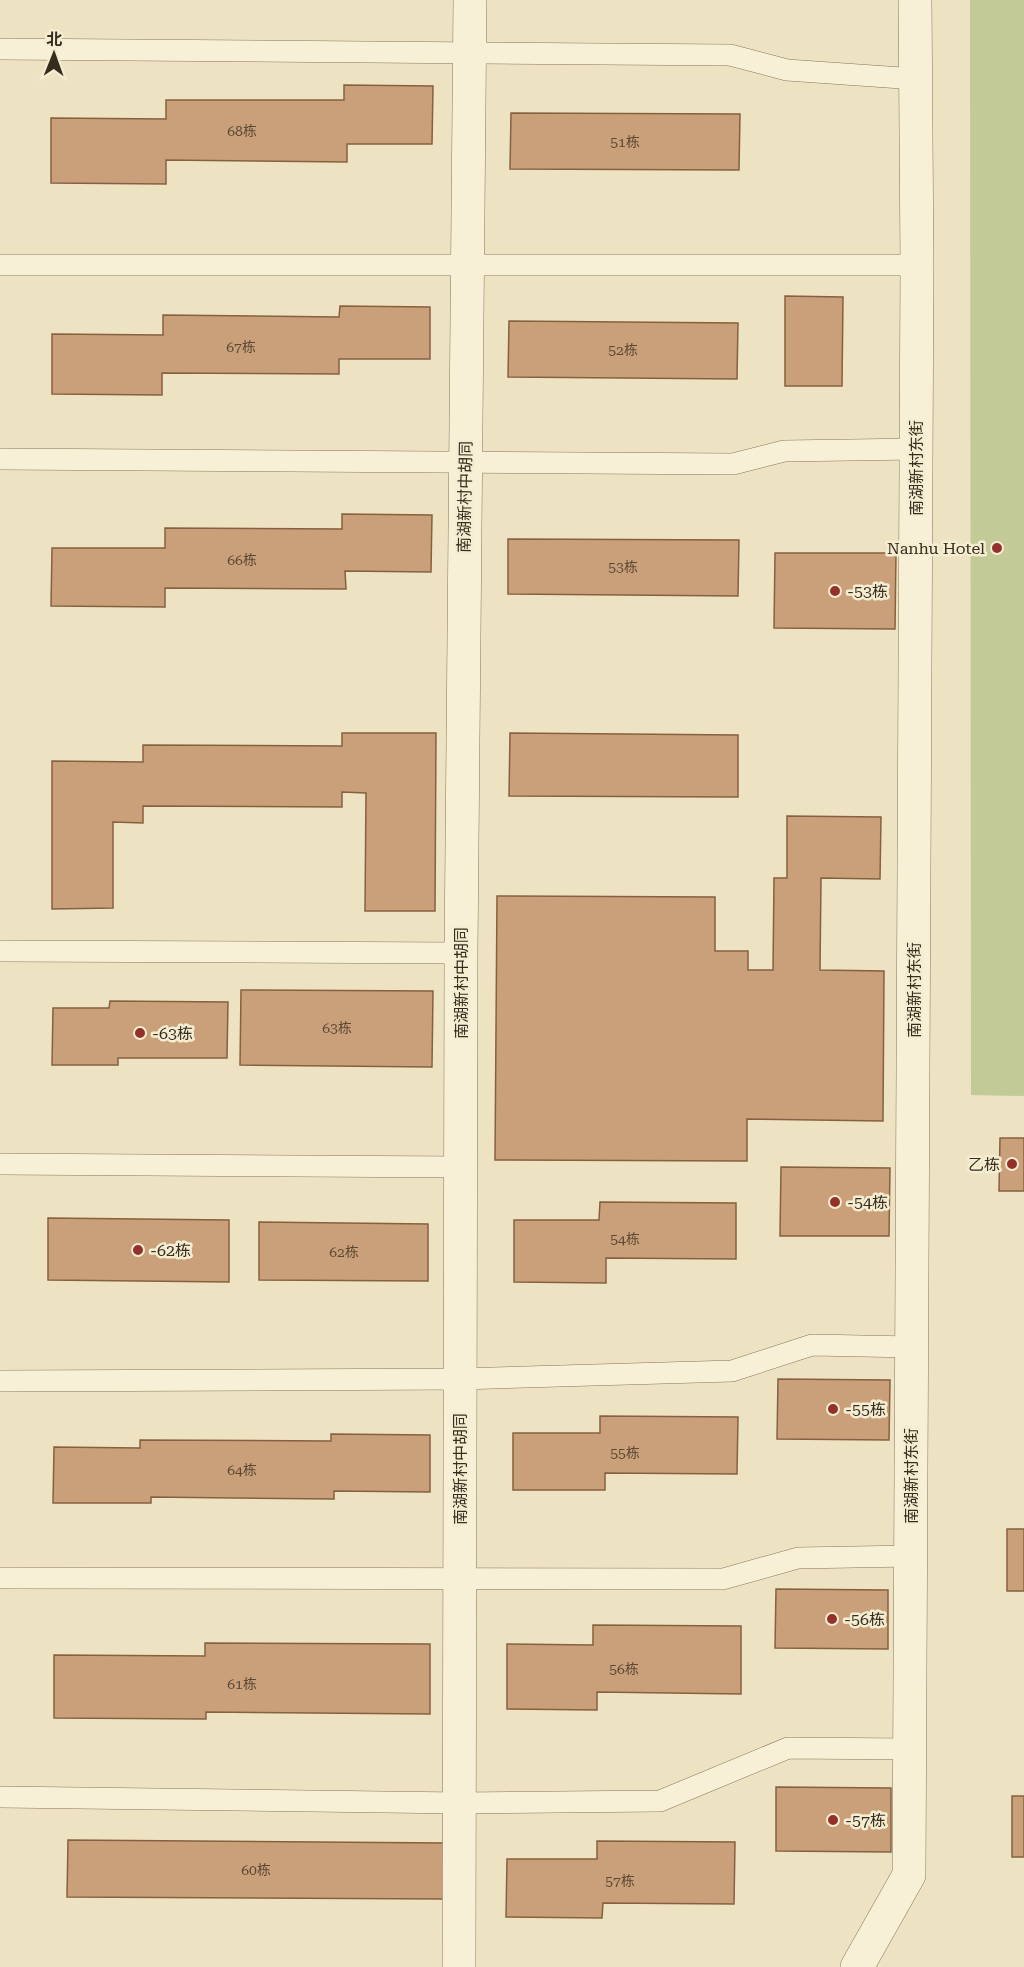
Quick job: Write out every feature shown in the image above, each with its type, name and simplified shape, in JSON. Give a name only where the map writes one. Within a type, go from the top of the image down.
[{"type":"street","name":"南湖新村中胡同","points":[[459,1967],[461,953],[470,0]]},
{"type":"street","name":"南湖新村东街","points":[[857,1967],[909,1875],[918,265],[915,0]]},
{"type":"lane","points":[[0,49],[469,51],[730,55],[787,70],[916,79]]},
{"type":"lane","points":[[0,266],[918,265]]},
{"type":"lane","points":[[0,459],[733,464],[784,451],[916,449]]},
{"type":"lane","points":[[0,951],[461,953]]},
{"type":"lane","points":[[0,1164],[461,1167]]},
{"type":"lane","points":[[0,1381],[460,1379],[732,1371],[812,1345],[912,1347]]},
{"type":"lane","points":[[0,1578],[723,1579],[798,1558],[911,1556]]},
{"type":"lane","points":[[0,1797],[459,1803],[660,1801],[788,1748],[909,1749]]},
{"type":"green space","name":"Nanhu Hotel","points":[[970,0],[1024,0],[1024,1096],[971,1095]]},
{"type":"building","points":[[344,85],[433,86],[432,144],[347,144],[347,162],[166,160],[166,184],[51,183],[51,118],[166,119],[166,100],[344,100]]},
{"type":"building","points":[[511,113],[740,114],[739,170],[510,169]]},
{"type":"building","points":[[785,296],[843,297],[842,386],[785,386]]},
{"type":"building","points":[[340,306],[430,307],[430,359],[339,359],[339,374],[162,373],[162,395],[52,394],[52,334],[163,335],[163,315],[339,317]]},
{"type":"building","points":[[509,321],[738,323],[737,379],[508,377]]},
{"type":"building","points":[[342,514],[432,515],[431,572],[345,571],[346,589],[165,588],[165,607],[51,606],[52,548],[165,548],[165,528],[342,529]]},
{"type":"building","points":[[508,539],[739,540],[738,596],[508,594]]},
{"type":"building","name":"-53栋","points":[[775,553],[896,553],[895,629],[774,628]]},
{"type":"building","points":[[342,733],[436,733],[435,911],[365,911],[366,793],[342,792],[342,807],[143,806],[143,823],[113,822],[113,908],[52,909],[52,761],[143,762],[143,745],[342,746]]},
{"type":"building","points":[[510,733],[738,735],[738,797],[509,796]]},
{"type":"building","points":[[787,816],[881,817],[880,879],[821,878],[820,970],[884,971],[883,1121],[747,1119],[747,1161],[495,1160],[497,896],[715,897],[715,951],[748,951],[748,970],[773,970],[774,878],[787,878]]},
{"type":"building","points":[[241,990],[433,991],[432,1067],[240,1065]]},
{"type":"building","name":"-63栋","points":[[110,1001],[228,1002],[227,1058],[118,1058],[118,1065],[52,1065],[53,1008],[109,1008]]},
{"type":"building","name":"乙栋","points":[[1000,1138],[1024,1138],[1024,1191],[999,1191]]},
{"type":"building","name":"-54栋","points":[[781,1167],[890,1168],[889,1236],[780,1236]]},
{"type":"building","points":[[600,1202],[736,1203],[736,1259],[606,1258],[606,1283],[514,1282],[514,1220],[599,1220]]},
{"type":"building","name":"-62栋","points":[[48,1218],[229,1220],[229,1282],[48,1280]]},
{"type":"building","points":[[259,1222],[428,1224],[428,1281],[259,1280]]},
{"type":"building","name":"-55栋","points":[[778,1379],[890,1380],[889,1440],[777,1439]]},
{"type":"building","points":[[600,1416],[738,1417],[737,1474],[605,1473],[605,1490],[513,1490],[513,1433],[600,1433]]},
{"type":"building","points":[[331,1434],[430,1435],[430,1492],[334,1491],[334,1499],[151,1497],[151,1503],[53,1503],[54,1447],[140,1448],[140,1440],[331,1441]]},
{"type":"building","points":[[1007,1529],[1024,1529],[1024,1591],[1007,1591]]},
{"type":"building","name":"-56栋","points":[[776,1589],[888,1590],[888,1649],[775,1648]]},
{"type":"building","points":[[593,1625],[741,1626],[741,1694],[597,1692],[597,1710],[507,1709],[507,1644],[593,1645]]},
{"type":"building","points":[[205,1643],[430,1644],[430,1714],[206,1712],[206,1719],[54,1718],[54,1655],[205,1656]]},
{"type":"building","name":"-57栋","points":[[776,1787],[891,1788],[891,1852],[776,1851]]},
{"type":"building","points":[[1012,1796],[1024,1796],[1024,1857],[1012,1857]]},
{"type":"building","points":[[68,1840],[445,1843],[445,1899],[67,1897]]},
{"type":"building","points":[[597,1841],[735,1842],[734,1904],[603,1903],[602,1918],[506,1917],[507,1859],[597,1859]]},
{"type":"place","name":"Nanhu Hotel","points":[[997,548]]},
{"type":"place","name":"-53栋","points":[[835,591]]},
{"type":"place","name":"-63栋","points":[[140,1033]]},
{"type":"place","name":"乙栋","points":[[1012,1164]]},
{"type":"place","name":"-54栋","points":[[835,1202]]},
{"type":"place","name":"-62栋","points":[[138,1250]]},
{"type":"place","name":"-55栋","points":[[833,1409]]},
{"type":"place","name":"-56栋","points":[[832,1619]]},
{"type":"place","name":"-57栋","points":[[833,1820]]}]
